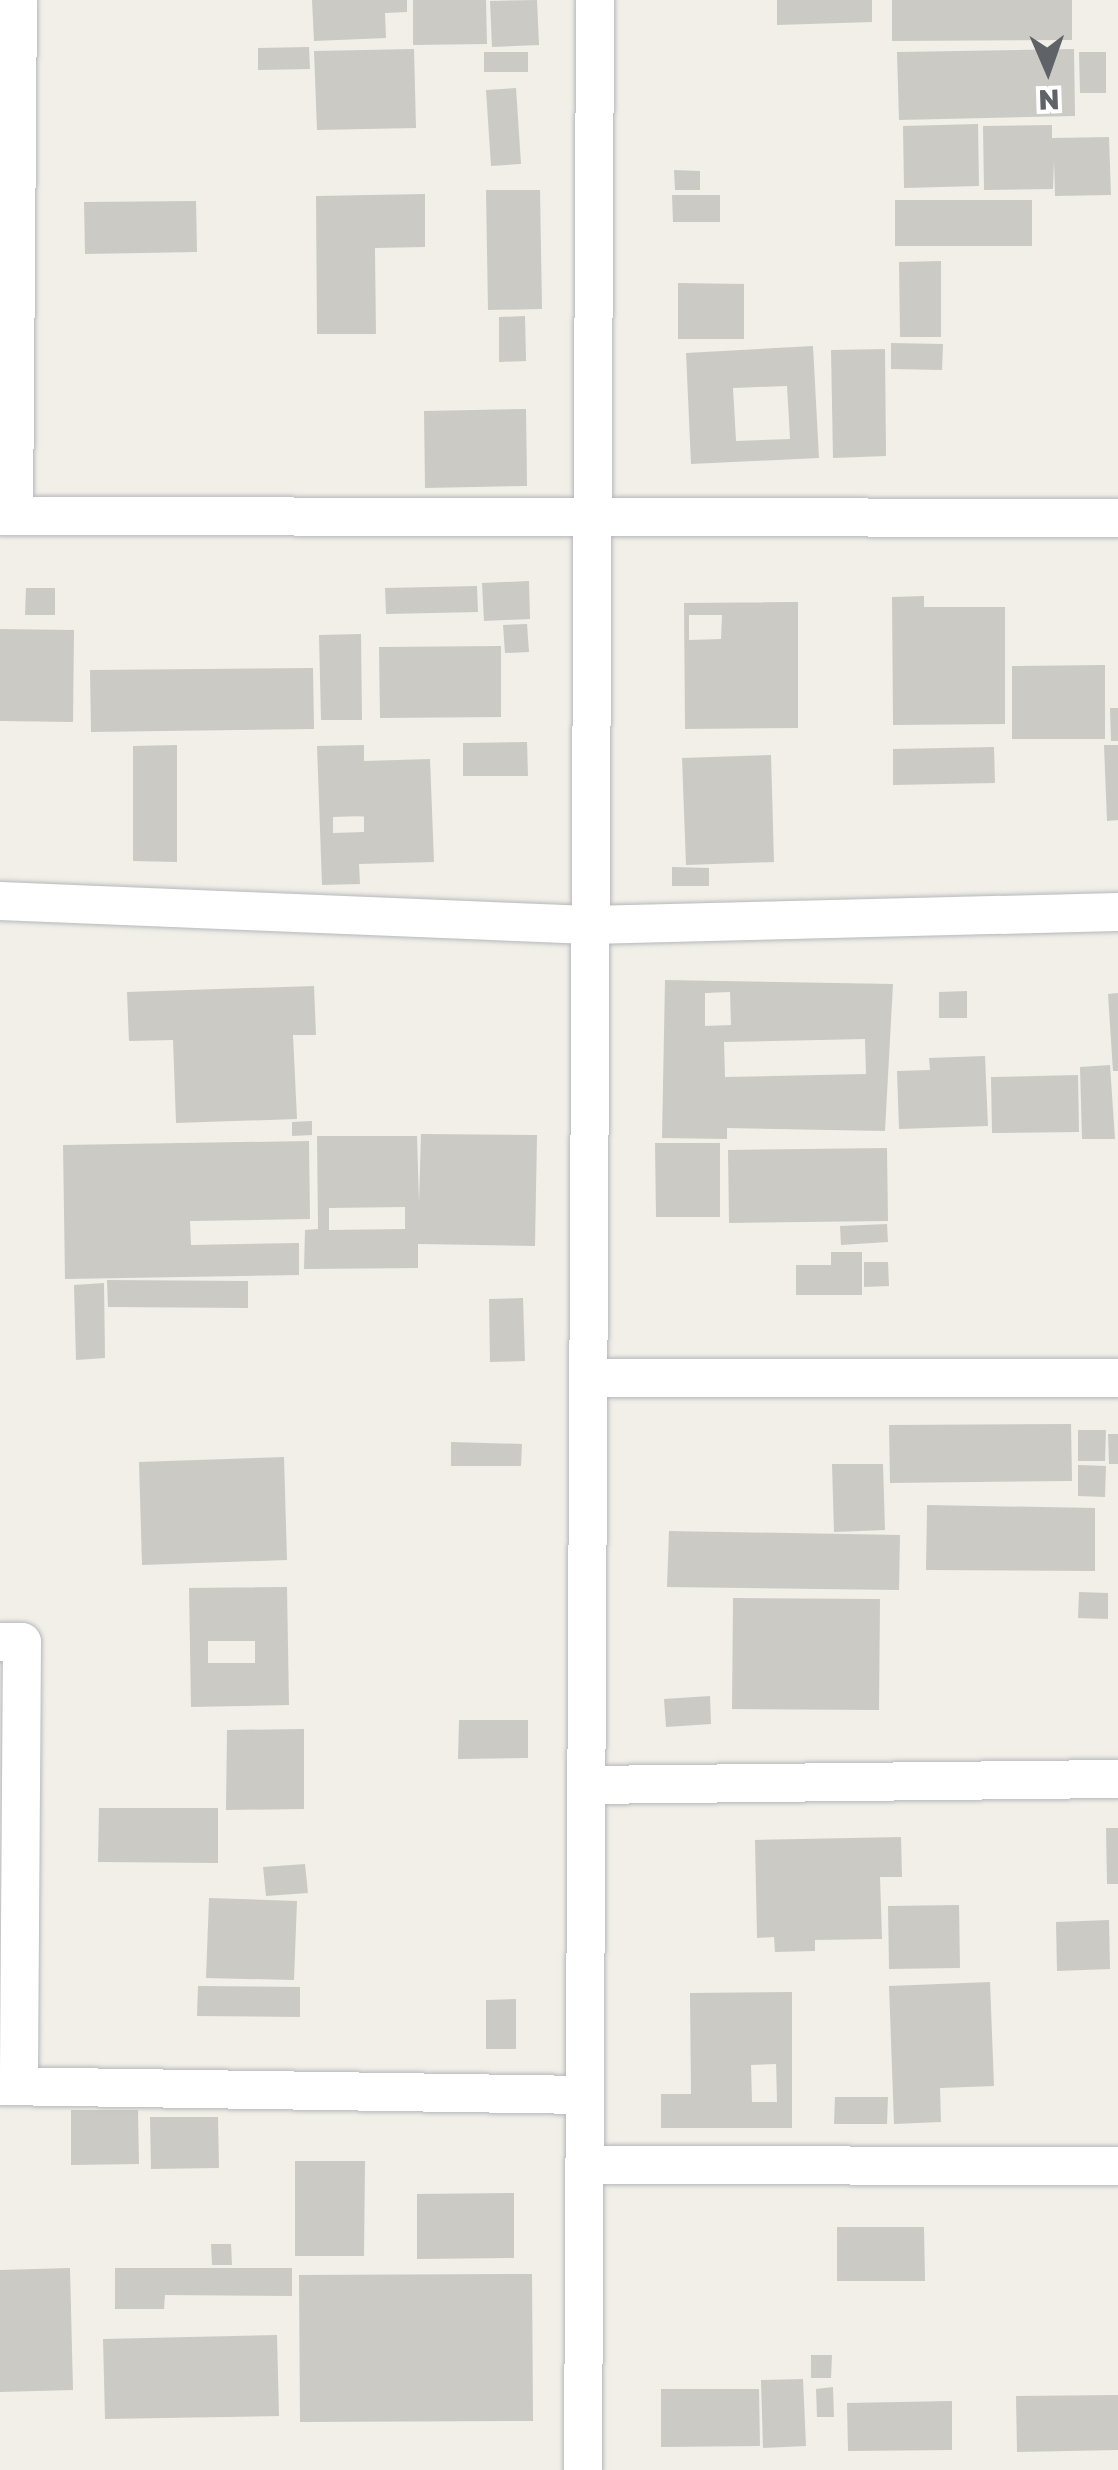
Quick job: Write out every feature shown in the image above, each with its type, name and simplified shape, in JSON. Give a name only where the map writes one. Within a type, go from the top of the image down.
[{"type":"street","points":[[18,0],[9,95],[7,516],[1118,518]]},
{"type":"street","points":[[583,2470],[595,0]]},
{"type":"street","points":[[0,901],[590,924],[1118,912]]},
{"type":"street","points":[[588,1378],[1118,1378]]},
{"type":"street","points":[[0,1642],[22,1642],[9,2086],[585,2095]]},
{"type":"street","points":[[586,1785],[1118,1779]]},
{"type":"street","points":[[585,2165],[1118,2166]]},
{"type":"building","points":[[312,0],[407,0],[407,12],[385,13],[386,38],[314,41]]},
{"type":"building","points":[[413,0],[486,0],[487,44],[413,45]]},
{"type":"building","points":[[537,0],[539,45],[492,47],[490,1]]},
{"type":"building","points":[[777,0],[872,0],[872,22],[777,25]]},
{"type":"building","points":[[892,0],[1072,0],[1072,40],[892,41]]},
{"type":"building","points":[[309,47],[310,69],[258,70],[258,48]]},
{"type":"building","points":[[414,49],[416,128],[317,130],[314,51]]},
{"type":"building","points":[[1074,49],[1075,116],[899,120],[897,52]]},
{"type":"building","points":[[484,52],[528,52],[528,72],[484,72]]},
{"type":"building","points":[[1079,52],[1106,52],[1106,93],[1080,93]]},
{"type":"building","points":[[516,88],[521,164],[491,166],[486,90]]},
{"type":"building","points":[[978,124],[979,186],[904,188],[903,126]]},
{"type":"building","points":[[1052,125],[1052,138],[1109,137],[1111,195],[1055,196],[1054,160],[1053,189],[984,190],[983,126]]},
{"type":"building","points":[[674,170],[700,171],[700,190],[675,190]]},
{"type":"building","points":[[486,190],[540,190],[542,309],[488,310]]},
{"type":"building","points":[[425,194],[425,247],[375,248],[376,334],[317,334],[316,196]]},
{"type":"building","points":[[672,195],[720,195],[720,222],[673,222]]},
{"type":"building","points":[[895,200],[1032,200],[1032,246],[895,246]]},
{"type":"building","points":[[196,201],[197,252],[85,254],[84,202]]},
{"type":"building","points":[[941,261],[941,337],[900,337],[899,262]]},
{"type":"building","points":[[678,283],[744,284],[744,339],[678,339]]},
{"type":"building","points":[[525,316],[526,361],[499,362],[499,317]]},
{"type":"building","points":[[891,343],[943,344],[942,370],[891,369]]},
{"type":"building","points":[[813,346],[819,458],[691,464],[686,353]],"holes":[[[787,386],[790,439],[736,441],[733,388]]]},
{"type":"building","points":[[885,349],[886,456],[833,458],[831,350]]},
{"type":"building","points":[[526,409],[527,486],[425,488],[424,411]]},
{"type":"building","points":[[529,581],[530,619],[484,621],[482,583]]},
{"type":"building","points":[[477,586],[478,612],[386,614],[385,588]]},
{"type":"building","points":[[26,588],[55,588],[55,615],[25,615]]},
{"type":"building","points":[[924,596],[924,607],[1005,607],[1005,724],[893,725],[892,597]]},
{"type":"building","points":[[798,602],[798,728],[685,729],[684,603]],"holes":[[[689,615],[722,615],[721,639],[689,640]]]},
{"type":"building","points":[[527,624],[529,652],[505,653],[503,625]]},
{"type":"building","points":[[0,629],[74,630],[73,722],[0,721]]},
{"type":"building","points":[[361,634],[362,720],[321,720],[319,635]]},
{"type":"building","points":[[501,646],[501,717],[380,718],[379,647]]},
{"type":"building","points":[[1105,665],[1105,739],[1012,739],[1012,666]]},
{"type":"building","points":[[313,668],[314,729],[91,732],[90,670]]},
{"type":"building","points":[[1110,708],[1118,708],[1118,741],[1111,741]]},
{"type":"building","points":[[527,742],[528,776],[463,776],[463,743]]},
{"type":"building","points":[[177,745],[177,862],[133,861],[133,746]]},
{"type":"building","points":[[364,745],[364,761],[430,759],[434,862],[359,864],[360,884],[322,885],[317,746]],"holes":[[[364,816],[364,832],[333,833],[333,817]]]},
{"type":"building","points":[[1104,745],[1118,745],[1118,820],[1107,821]]},
{"type":"building","points":[[994,747],[995,783],[893,785],[893,749]]},
{"type":"building","points":[[771,755],[774,862],[686,865],[682,758]]},
{"type":"building","points":[[672,867],[709,868],[709,886],[672,886]]},
{"type":"building","points":[[665,980],[893,984],[885,1131],[727,1128],[727,1139],[662,1138]],"holes":[[[730,992],[731,1025],[705,1026],[705,993]],[[865,1039],[866,1074],[725,1077],[724,1042]]]},
{"type":"building","points":[[314,986],[316,1035],[293,1035],[297,1119],[176,1123],[173,1040],[129,1041],[127,992]]},
{"type":"building","points":[[967,991],[967,1018],[939,1018],[939,992]]},
{"type":"building","points":[[1118,993],[1118,1071],[1113,1071],[1108,994]]},
{"type":"building","points":[[985,1056],[988,1126],[899,1129],[897,1071],[930,1070],[929,1058]]},
{"type":"building","points":[[1110,1065],[1115,1139],[1082,1139],[1080,1067]]},
{"type":"building","points":[[1078,1075],[1079,1132],[992,1133],[991,1077]]},
{"type":"building","points":[[312,1121],[312,1135],[292,1136],[292,1122]]},
{"type":"building","points":[[421,1134],[537,1135],[535,1246],[418,1244],[418,1268],[304,1269],[305,1230],[318,1229],[317,1136],[417,1136],[419,1203]],"holes":[[[405,1207],[405,1229],[329,1230],[329,1208]]]},
{"type":"building","points":[[309,1141],[310,1219],[190,1221],[191,1245],[299,1243],[299,1275],[65,1279],[63,1145]]},
{"type":"building","points":[[655,1143],[720,1143],[720,1217],[656,1217]]},
{"type":"building","points":[[887,1148],[888,1221],[729,1223],[728,1150]]},
{"type":"building","points":[[887,1224],[888,1242],[841,1245],[840,1226]]},
{"type":"building","points":[[831,1252],[862,1252],[862,1295],[796,1295],[796,1265],[831,1265]]},
{"type":"building","points":[[864,1262],[888,1262],[889,1286],[864,1287]]},
{"type":"building","points":[[107,1280],[248,1281],[248,1308],[108,1307]]},
{"type":"building","points":[[104,1283],[105,1358],[76,1360],[74,1285]]},
{"type":"building","points":[[523,1298],[525,1361],[490,1362],[489,1299]]},
{"type":"building","points":[[1071,1424],[1072,1481],[890,1483],[889,1425]]},
{"type":"building","points":[[1078,1430],[1106,1430],[1105,1461],[1078,1461]]},
{"type":"building","points":[[1108,1434],[1118,1434],[1118,1464],[1109,1464]]},
{"type":"building","points":[[451,1442],[522,1444],[521,1466],[451,1466]]},
{"type":"building","points":[[284,1457],[287,1560],[142,1565],[139,1462]]},
{"type":"building","points":[[832,1464],[883,1464],[885,1530],[834,1532]]},
{"type":"building","points":[[1078,1465],[1106,1466],[1105,1497],[1078,1496]]},
{"type":"building","points":[[927,1505],[1095,1508],[1095,1571],[926,1570]]},
{"type":"building","points":[[669,1531],[900,1535],[899,1590],[667,1587]]},
{"type":"building","points":[[287,1587],[289,1705],[191,1707],[189,1588]],"holes":[[[208,1641],[255,1641],[255,1663],[208,1663]]]},
{"type":"building","points":[[1079,1592],[1108,1593],[1108,1619],[1078,1618]]},
{"type":"building","points":[[733,1598],[880,1599],[879,1710],[732,1709]]},
{"type":"building","points":[[710,1696],[711,1724],[666,1727],[664,1699]]},
{"type":"building","points":[[459,1720],[528,1720],[528,1758],[458,1759]]},
{"type":"building","points":[[304,1729],[304,1809],[226,1810],[227,1730]]},
{"type":"building","points":[[99,1808],[218,1808],[218,1863],[98,1862]]},
{"type":"building","points":[[1106,1828],[1118,1828],[1118,1884],[1107,1884]]},
{"type":"building","points":[[901,1837],[902,1877],[880,1877],[882,1939],[815,1940],[815,1951],[775,1952],[774,1937],[757,1938],[755,1840]]},
{"type":"building","points":[[305,1864],[308,1893],[266,1896],[263,1867]]},
{"type":"building","points":[[209,1898],[297,1901],[294,1980],[206,1978]]},
{"type":"building","points":[[959,1905],[960,1968],[889,1969],[888,1906]]},
{"type":"building","points":[[1109,1920],[1110,1969],[1057,1971],[1056,1922]]},
{"type":"building","points":[[990,1982],[994,2086],[940,2088],[941,2122],[894,2124],[889,1986]]},
{"type":"building","points":[[198,1986],[300,1987],[300,2017],[197,2016]]},
{"type":"building","points":[[792,1992],[792,2128],[661,2128],[661,2094],[691,2094],[690,1993]],"holes":[[[776,2064],[777,2102],[752,2102],[751,2065]]]},
{"type":"building","points":[[516,1999],[516,2049],[486,2049],[486,2000]]},
{"type":"building","points":[[835,2097],[888,2097],[887,2124],[834,2124]]},
{"type":"building","points":[[71,2110],[138,2110],[139,2164],[71,2165]]},
{"type":"building","points":[[150,2117],[218,2117],[219,2168],[151,2169]]},
{"type":"building","points":[[295,2161],[365,2161],[364,2256],[295,2256]]},
{"type":"building","points":[[514,2193],[514,2258],[417,2259],[417,2194]]},
{"type":"building","points":[[837,2227],[924,2227],[925,2281],[837,2281]]},
{"type":"building","points":[[211,2244],[231,2244],[232,2265],[212,2265]]},
{"type":"building","points":[[70,2268],[73,2390],[0,2392],[0,2270]]},
{"type":"building","points":[[115,2268],[292,2268],[292,2296],[165,2295],[164,2309],[115,2309]]},
{"type":"building","points":[[532,2274],[533,2421],[300,2422],[299,2275]]},
{"type":"building","points":[[277,2335],[279,2416],[105,2419],[103,2339]]},
{"type":"building","points":[[811,2355],[832,2355],[831,2378],[811,2378]]},
{"type":"building","points":[[803,2379],[806,2446],[763,2448],[761,2380]]},
{"type":"building","points":[[833,2387],[834,2417],[817,2417],[816,2389]]},
{"type":"building","points":[[661,2389],[759,2389],[760,2446],[661,2447]]},
{"type":"building","points":[[1118,2395],[1118,2450],[1017,2452],[1016,2396]]},
{"type":"building","points":[[952,2401],[952,2450],[848,2451],[847,2403]]}]
